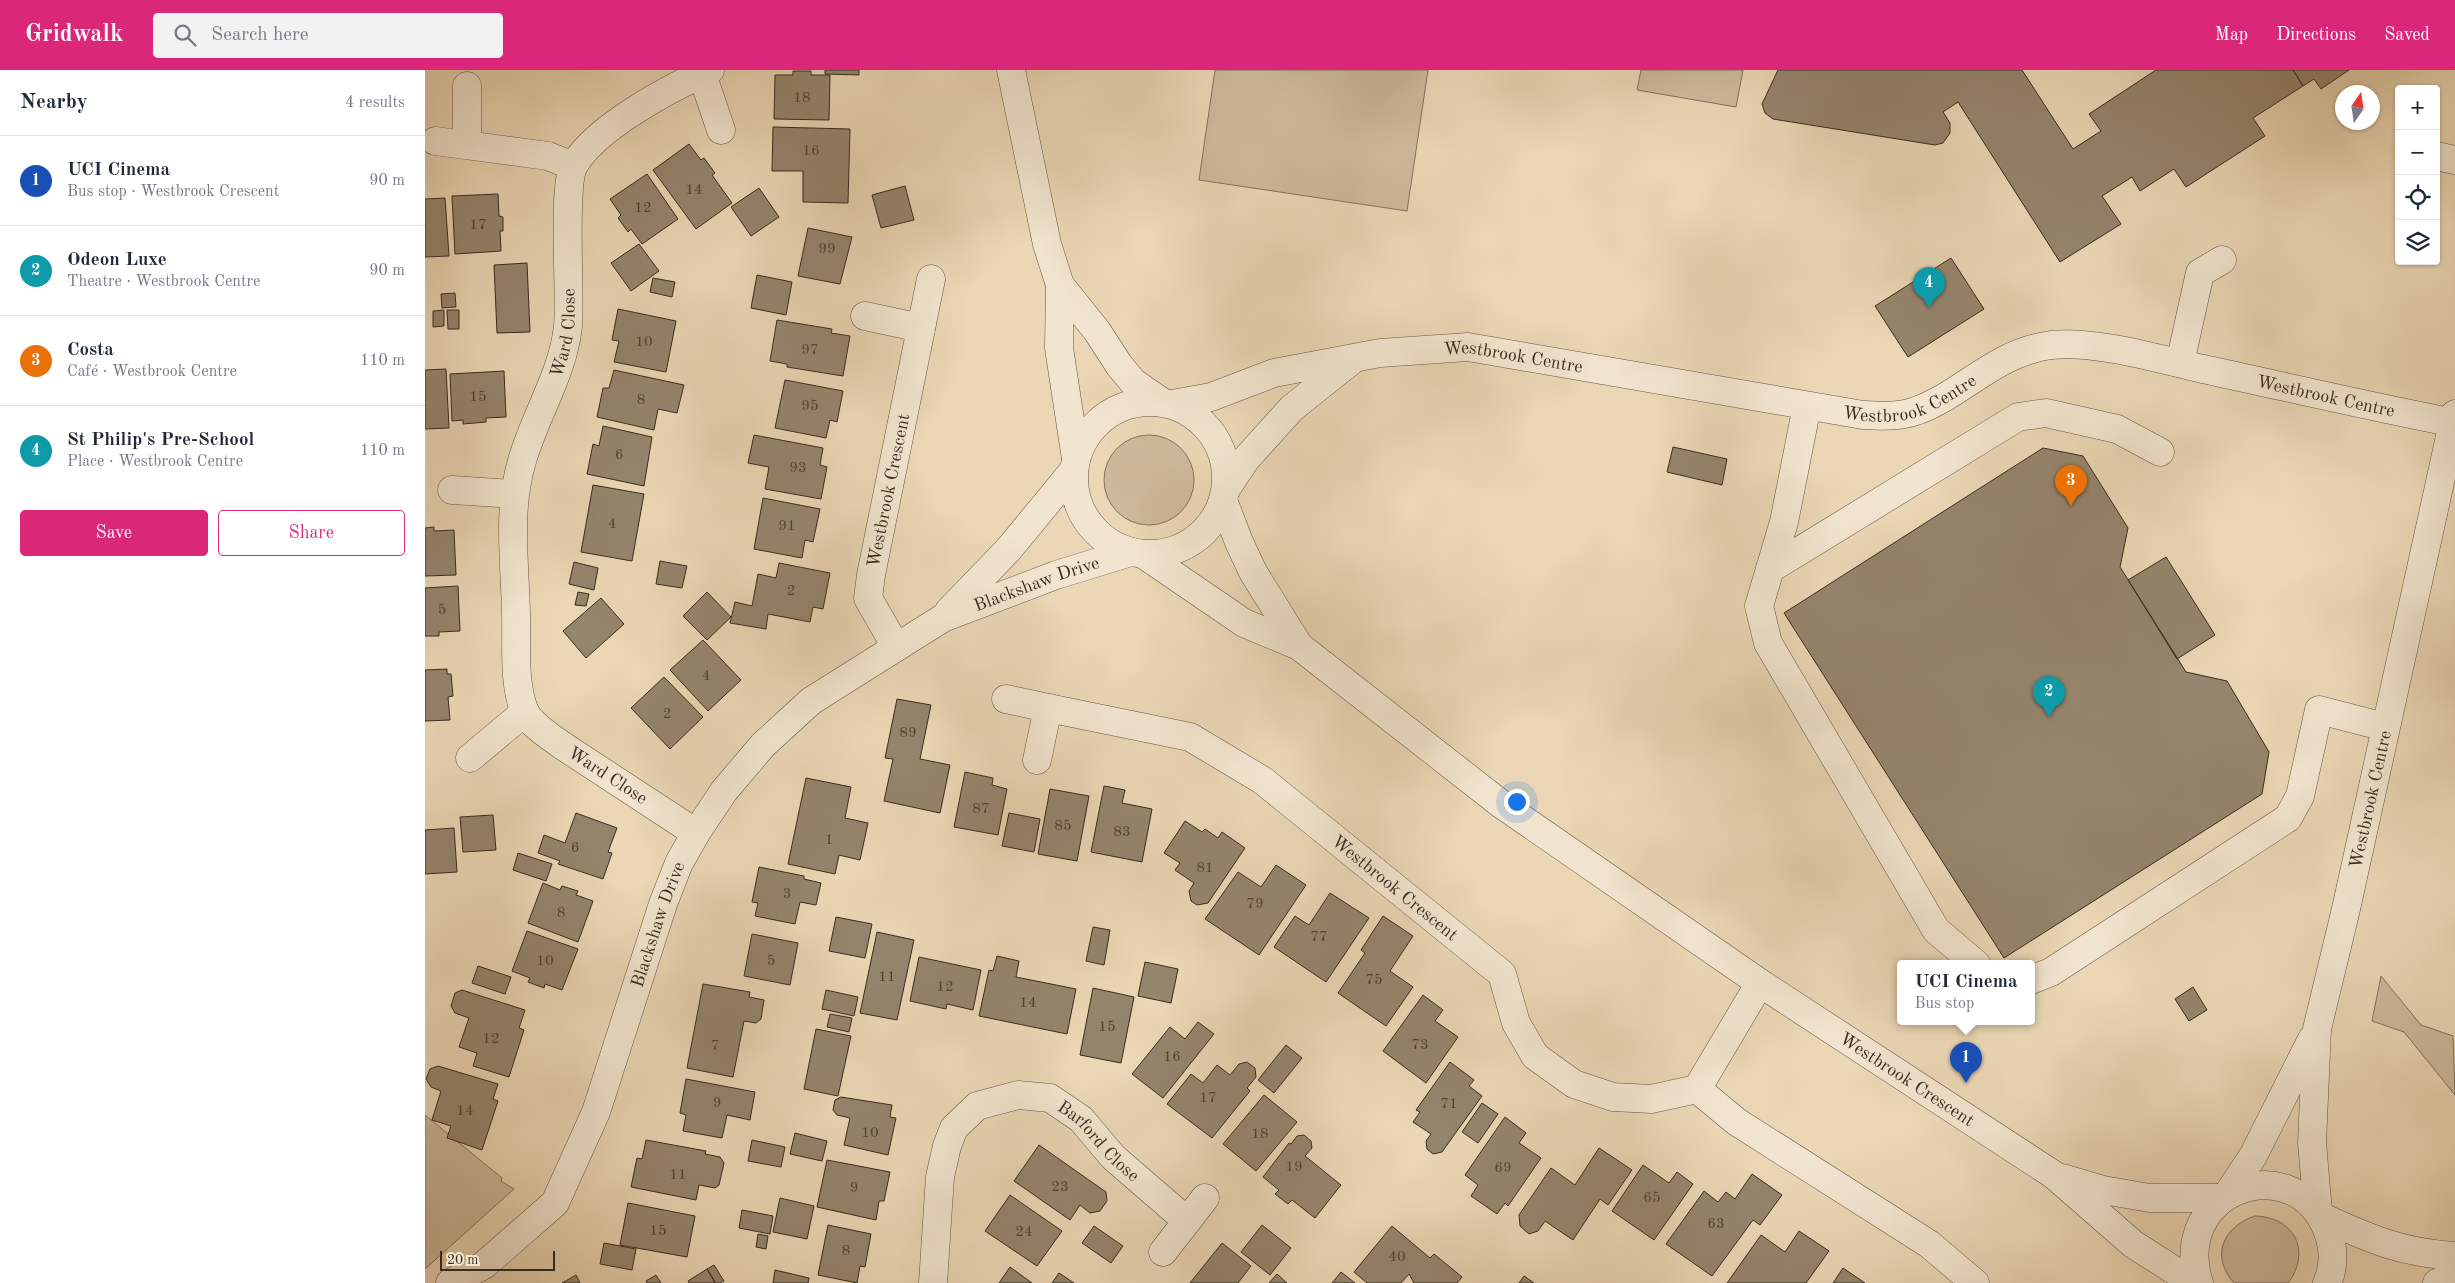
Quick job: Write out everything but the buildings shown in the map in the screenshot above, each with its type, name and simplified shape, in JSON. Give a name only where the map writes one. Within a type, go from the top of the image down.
[{"type":"street","points":[[1011,70],[1047,244],[1060,285],[1059,348],[1075,464],[1075,491],[1079,505],[1094,530],[1111,544],[1137,553],[1169,552],[1193,542],[1212,523],[1225,494],[1226,467],[1220,446],[1208,428],[1192,413],[1167,403],[1133,382],[1119,366],[1097,331],[1060,285]]},
{"type":"street","name":"Ward Close","points":[[696,834],[563,746],[544,732],[525,712],[519,686],[516,653],[514,494],[522,459],[555,376],[565,345],[569,302],[569,189],[573,166],[588,145],[646,103],[706,72],[721,130]]},
{"type":"street","points":[[467,86],[467,144]]},
{"type":"street","points":[[435,141],[549,156],[573,166]]},
{"type":"street","points":[[2440,157],[2455,160]]},
{"type":"street","points":[[2180,363],[2200,273],[2222,260]]},
{"type":"street","name":"Westbrook Crescent","points":[[896,647],[868,598],[871,574],[931,279]]},
{"type":"street","points":[[865,316],[921,328]]},
{"type":"street","name":"Westbrook Centre","points":[[1167,403],[1211,397],[1274,373],[1355,359],[1380,352],[1468,346],[1863,416],[1889,417],[1914,411],[1939,401],[1992,365],[2021,352],[2051,345],[2078,344],[2180,363],[2454,420],[2317,1029],[2312,1143],[2320,1215]]},
{"type":"street","name":"Westbrook Centre","points":[[1225,494],[1245,459],[1291,408],[1355,359]]},
{"type":"street","points":[[1075,464],[1085,438],[1099,421],[1118,408],[1139,402],[1167,403]]},
{"type":"street","points":[[1807,406],[1784,522],[1759,606],[1768,642],[1936,930],[1971,960]]},
{"type":"street","points":[[1770,569],[2017,417],[2046,413],[2117,429],[2160,452]]},
{"type":"street","name":"Blackshaw Drive","points":[[943,618],[1008,550],[1075,464]]},
{"type":"street","points":[[452,490],[514,494]]},
{"type":"street","name":"Westbrook Crescent","points":[[1225,494],[1239,542],[1253,572],[1299,646]]},
{"type":"street","name":"Westbrook Crescent","points":[[1137,553],[1244,623],[1299,646],[1501,804],[1760,983],[2053,1175],[2133,1244],[2194,1283]]},
{"type":"street","name":"Blackshaw Drive","points":[[450,1283],[484,1265],[525,1232],[555,1202],[596,1112],[663,904],[679,863],[724,791],[763,746],[811,701],[943,618],[1056,574],[1137,553]]},
{"type":"street","name":"Westbrook Crescent","points":[[1006,699],[1190,736],[1263,780],[1502,974],[1516,1023],[1535,1056],[1574,1084],[1613,1097],[1651,1099],[1697,1089]]},
{"type":"street","points":[[1037,760],[1048,708]]},
{"type":"street","points":[[2035,978],[2051,972],[2288,818],[2300,796],[2319,710],[2385,727]]},
{"type":"street","points":[[470,758],[525,712]]},
{"type":"street","points":[[1760,983],[1697,1089],[1737,1122],[1929,1244],[1975,1283]]},
{"type":"street","name":"Westbrook Centre","points":[[2199,1283],[2195,1268],[2194,1248],[2198,1228],[2209,1212],[2225,1197],[2253,1156],[2317,1029]]},
{"type":"street","name":"Barford Close","points":[[933,1283],[940,1177],[947,1146],[954,1128],[977,1106],[1017,1095],[1050,1098],[1081,1120],[1113,1157],[1187,1221]]},
{"type":"street","name":"Westbrook Crescent","points":[[2053,1175],[2103,1190],[2150,1198],[2225,1197]]},
{"type":"street","points":[[2225,1197],[2245,1188],[2265,1185],[2285,1189],[2303,1198],[2320,1215],[2330,1236],[2333,1256],[2327,1283]]},
{"type":"street","points":[[1163,1252],[1205,1198]]},
{"type":"street","points":[[2320,1215],[2383,1245],[2422,1254],[2455,1256]]},
{"type":"street","points":[[2437,1283],[2455,1275]]},
{"type":"shaded area","points":[[1215,70],[1428,70],[1407,211],[1199,180]]},
{"type":"shaded area","points":[[1641,70],[1743,70],[1736,107],[1637,90]]},
{"type":"shaded area","points":[[1149,435],[1158,436],[1174,443],[1186,455],[1193,471],[1193,489],[1186,505],[1174,517],[1158,524],[1149,525],[1140,524],[1124,517],[1112,505],[1105,489],[1104,480],[1105,471],[1112,455],[1124,443],[1140,436]]},
{"type":"shaded area","points":[[2381,976],[2421,1025],[2453,1036],[2455,1095],[2404,1032],[2372,1021]]},
{"type":"shaded area","points":[[425,1115],[502,1178],[501,1181],[514,1189],[425,1269]]},
{"type":"shaded area","points":[[2255,1216],[2280,1222],[2289,1229],[2295,1238],[2298,1248],[2298,1259],[2295,1271],[2288,1283],[2234,1283],[2227,1273],[2222,1253],[2228,1235],[2235,1227]]},
{"type":"place","name":"St Philip's Pre-School","points":[[1929,308]]},
{"type":"place","name":"Costa","points":[[2071,506]]},
{"type":"place","name":"Odeon Luxe","points":[[2049,717]]},
{"type":"place","name":"UCI Cinema","points":[[1966,1083]]}]
